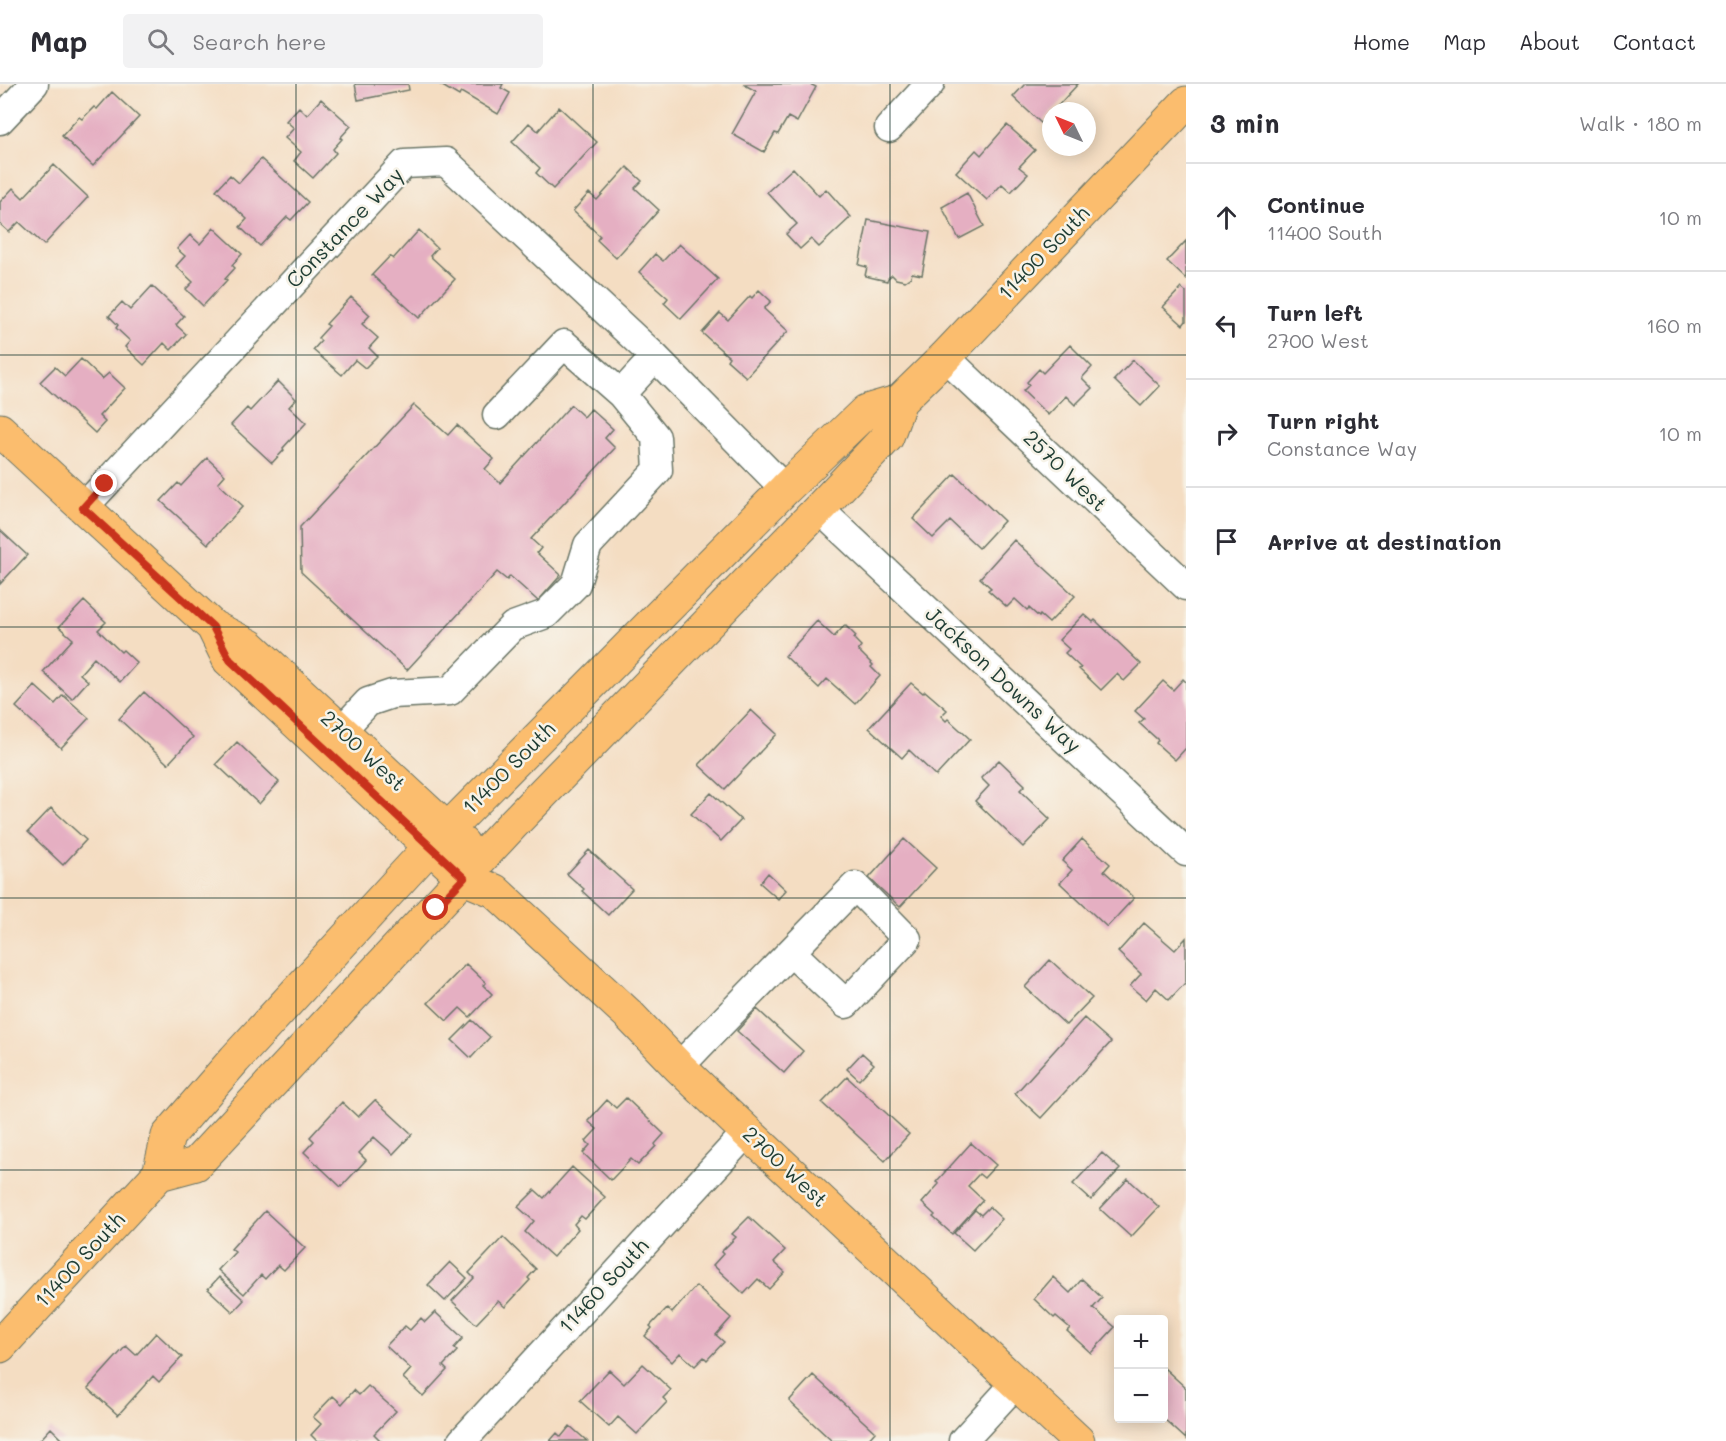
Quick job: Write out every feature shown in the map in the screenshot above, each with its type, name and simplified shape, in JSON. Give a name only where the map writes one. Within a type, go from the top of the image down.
[{"type":"main road","name":"11400 South","points":[[159,1174],[196,1164],[512,825],[887,437],[900,401],[1185,106]]},
{"type":"main road","name":"11400 South","points":[[0,1346],[159,1174],[168,1136],[235,1059],[439,838],[785,489],[866,411],[900,401]]},
{"type":"main road","name":"2700 West","points":[[0,430],[213,627],[250,646],[341,731],[439,838]]},
{"type":"main road","name":"2700 West","points":[[213,627],[230,660],[439,838],[627,1014],[747,1132],[1078,1441]]},
{"type":"street","points":[[0,120],[34,84]]},
{"type":"street","points":[[889,128],[930,84]]},
{"type":"street","name":"Constance Way","points":[[83,508],[404,164],[446,162],[655,357],[785,489]]},
{"type":"street","points":[[341,731],[368,702],[392,694],[450,691],[513,627],[546,614],[576,584],[588,545],[658,470],[656,437],[621,394],[564,344],[497,416]]},
{"type":"street","points":[[621,394],[655,357]]},
{"type":"street","name":"2570 West","points":[[945,357],[1186,586]]},
{"type":"street","name":"Jackson Downs Way","points":[[819,509],[1186,852]]},
{"type":"street","points":[[679,1067],[791,952]]},
{"type":"street","name":"11460 South","points":[[462,1441],[747,1132]]},
{"type":"street","points":[[963,1441],[1016,1383]]},
{"type":"building","points":[[355,84],[408,84],[409,90],[358,100]]},
{"type":"building","points":[[439,84],[503,84],[501,88],[510,93],[498,114],[461,92],[459,96]]},
{"type":"building","points":[[743,84],[810,84],[816,87],[797,122],[788,117],[764,152],[732,134],[756,91]]},
{"type":"building","points":[[1025,84],[1078,84],[1061,102],[1042,102],[1042,124],[1013,97]]},
{"type":"building","points":[[112,92],[139,117],[93,166],[62,136],[79,117],[82,119],[94,107],[97,109]]},
{"type":"building","points":[[321,99],[351,126],[333,149],[336,153],[313,178],[294,161],[301,152],[285,138],[294,128],[286,121],[299,107],[307,115]]},
{"type":"building","points":[[559,107],[597,142],[553,189],[536,173],[540,168],[512,142],[529,123],[538,131]]},
{"type":"building","points":[[1007,125],[1035,150],[1019,167],[1028,174],[1011,192],[1002,184],[987,200],[956,172],[976,150],[981,155]]},
{"type":"building","points":[[261,159],[308,202],[291,220],[287,217],[260,246],[240,227],[247,219],[216,190],[230,175],[239,183]]},
{"type":"building","points":[[54,165],[88,197],[44,245],[19,222],[9,232],[0,224],[0,202],[13,188],[23,198]]},
{"type":"building","points":[[627,167],[642,181],[635,188],[659,210],[616,258],[597,240],[600,236],[573,211],[589,193],[597,200]]},
{"type":"building","points":[[793,168],[819,196],[826,189],[851,217],[819,247],[811,239],[800,249],[786,234],[797,224],[767,192]]},
{"type":"building","points":[[967,193],[984,226],[959,239],[942,207]]},
{"type":"building","points":[[868,220],[930,232],[922,275],[912,273],[911,277],[905,281],[896,279],[892,275],[887,281],[865,276],[867,267],[859,265]]},
{"type":"building","points":[[214,228],[242,254],[232,265],[235,268],[225,279],[227,280],[203,306],[186,289],[193,282],[176,266],[185,256],[177,249],[190,235],[200,244]]},
{"type":"building","points":[[419,230],[437,248],[430,256],[455,279],[419,318],[372,275],[390,256],[393,259]]},
{"type":"building","points":[[1186,241],[1186,279],[1167,261]]},
{"type":"building","points":[[679,244],[718,279],[681,319],[664,303],[668,298],[639,272],[655,254],[663,261]]},
{"type":"building","points":[[152,286],[184,316],[176,325],[186,334],[171,350],[164,343],[144,365],[125,347],[130,341],[116,328],[118,325],[109,316],[122,302],[130,310]]},
{"type":"building","points":[[1181,288],[1186,292],[1186,321],[1183,325],[1163,307]]},
{"type":"building","points":[[759,290],[771,301],[764,309],[788,331],[746,377],[727,360],[729,357],[702,333],[720,313],[728,320],[750,296],[752,298]]},
{"type":"building","points":[[351,297],[370,315],[362,324],[378,338],[369,348],[377,356],[365,368],[355,360],[342,375],[313,350],[321,341],[318,338],[329,326],[326,324]]},
{"type":"building","points":[[1070,345],[1092,367],[1082,378],[1092,388],[1075,405],[1066,396],[1048,415],[1023,391],[1029,385],[1027,382],[1039,369],[1043,373]]},
{"type":"building","points":[[81,359],[102,379],[109,373],[125,388],[99,416],[105,422],[95,433],[40,382],[55,367],[65,376]]},
{"type":"building","points":[[1133,360],[1160,386],[1141,406],[1114,380]]},
{"type":"building","points":[[278,381],[296,399],[289,407],[306,423],[272,463],[231,425],[247,408],[250,411]]},
{"type":"building","points":[[414,405],[448,435],[457,425],[494,459],[485,469],[500,483],[571,405],[584,417],[591,409],[613,429],[605,438],[615,448],[531,539],[541,548],[537,553],[561,575],[538,601],[510,576],[507,580],[497,572],[407,670],[301,572],[300,527]]},
{"type":"building","points":[[207,458],[225,475],[218,483],[243,506],[208,544],[161,501],[178,483],[181,486]]},
{"type":"building","points":[[955,474],[1004,521],[979,548],[950,521],[933,538],[913,519]]},
{"type":"building","points":[[0,530],[27,555],[0,584]]},
{"type":"building","points":[[1014,540],[1075,596],[1049,623],[1029,608],[1027,610],[1015,599],[1007,607],[988,590],[991,588],[980,578]]},
{"type":"building","points":[[84,601],[106,622],[98,630],[121,652],[123,650],[137,663],[120,682],[94,658],[80,674],[88,681],[72,699],[43,672],[73,639],[59,627]]},
{"type":"building","points":[[1084,614],[1093,622],[1095,620],[1141,664],[1124,681],[1117,674],[1101,690],[1065,653],[1069,649],[1059,640]]},
{"type":"building","points":[[817,621],[834,637],[845,625],[856,636],[854,639],[861,646],[858,650],[880,676],[855,704],[827,679],[819,688],[785,656]]},
{"type":"building","points":[[1183,679],[1186,682],[1186,748],[1175,760],[1139,723],[1144,719],[1135,711],[1163,681],[1173,690]]},
{"type":"building","points":[[911,683],[923,693],[925,691],[947,710],[941,716],[946,721],[948,719],[970,739],[936,776],[909,750],[902,758],[869,728]]},
{"type":"building","points":[[35,686],[55,704],[63,695],[89,718],[61,748],[16,707]]},
{"type":"building","points":[[144,692],[193,737],[168,764],[119,719]]},
{"type":"building","points":[[751,710],[777,734],[725,789],[699,765]]},
{"type":"building","points":[[237,742],[279,782],[259,804],[216,764]]},
{"type":"building","points":[[999,760],[1025,785],[1020,790],[1050,819],[1023,847],[975,801],[989,786],[981,778]]},
{"type":"building","points":[[711,793],[741,820],[721,841],[691,814]]},
{"type":"building","points":[[51,808],[86,840],[63,865],[28,832]]},
{"type":"building","points":[[904,839],[936,868],[900,907],[869,878]]},
{"type":"building","points":[[1082,839],[1110,864],[1104,871],[1134,898],[1107,927],[1060,883],[1072,870],[1062,861]]},
{"type":"building","points":[[589,850],[632,889],[608,915],[567,874]]},
{"type":"building","points":[[768,873],[786,890],[778,899],[760,883]]},
{"type":"building","points":[[1144,923],[1175,950],[1186,938],[1186,982],[1169,1000],[1156,988],[1146,1000],[1130,986],[1141,974],[1118,952]]},
{"type":"building","points":[[1050,960],[1092,998],[1066,1025],[1025,987]]},
{"type":"building","points":[[466,964],[486,983],[483,985],[492,994],[470,1017],[460,1008],[447,1021],[428,1003]]},
{"type":"building","points":[[757,1009],[803,1051],[784,1073],[737,1031]]},
{"type":"building","points":[[1084,1018],[1111,1042],[1041,1118],[1015,1094]]},
{"type":"building","points":[[472,1020],[490,1037],[471,1058],[452,1040]]},
{"type":"building","points":[[862,1053],[874,1064],[859,1080],[847,1069]]},
{"type":"building","points":[[847,1077],[909,1134],[885,1161],[822,1103]]},
{"type":"building","points":[[626,1098],[664,1134],[638,1165],[631,1159],[611,1180],[583,1153],[590,1145],[586,1141],[597,1129],[588,1121],[607,1100],[616,1108]]},
{"type":"building","points":[[375,1100],[412,1134],[393,1154],[374,1137],[359,1153],[366,1160],[341,1187],[304,1152],[314,1141],[310,1137],[342,1102],[358,1117]]},
{"type":"building","points":[[971,1143],[996,1165],[984,1178],[979,1174],[968,1186],[983,1200],[952,1234],[933,1217],[935,1215],[922,1203],[939,1184],[936,1182]]},
{"type":"building","points":[[1102,1153],[1120,1169],[1091,1200],[1073,1184]]},
{"type":"building","points":[[572,1167],[605,1197],[585,1219],[581,1216],[574,1224],[578,1229],[553,1257],[525,1232],[534,1221],[518,1207],[535,1190],[544,1198]]},
{"type":"building","points":[[1128,1179],[1159,1207],[1131,1237],[1100,1209]]},
{"type":"building","points":[[989,1207],[1002,1219],[973,1250],[954,1233],[975,1210],[981,1215]]},
{"type":"building","points":[[265,1211],[305,1248],[284,1270],[278,1265],[265,1279],[261,1275],[244,1294],[218,1270],[235,1252],[231,1249]]},
{"type":"building","points":[[749,1217],[785,1250],[774,1262],[785,1272],[769,1289],[758,1279],[744,1294],[713,1265],[723,1254],[721,1252],[736,1237],[732,1234]]},
{"type":"building","points":[[503,1237],[536,1269],[528,1278],[530,1280],[505,1307],[498,1301],[476,1324],[452,1301],[474,1278],[469,1273]]},
{"type":"building","points":[[450,1262],[467,1278],[445,1301],[428,1285]]},
{"type":"building","points":[[219,1277],[244,1300],[233,1312],[208,1289]]},
{"type":"building","points":[[1053,1277],[1070,1293],[1082,1279],[1102,1298],[1093,1308],[1114,1328],[1091,1353],[1067,1331],[1070,1328],[1056,1316],[1054,1318],[1034,1299]]},
{"type":"building","points":[[696,1286],[731,1318],[716,1335],[724,1342],[707,1360],[704,1357],[695,1366],[680,1353],[672,1362],[645,1336],[652,1328],[650,1326],[667,1308],[672,1313]]},
{"type":"building","points":[[435,1312],[463,1338],[454,1348],[457,1351],[443,1366],[447,1370],[423,1396],[403,1378],[411,1369],[386,1346],[405,1326],[410,1330],[421,1318],[425,1322]]},
{"type":"building","points":[[156,1333],[182,1357],[159,1382],[153,1376],[118,1415],[88,1388],[126,1346],[136,1355]]},
{"type":"building","points":[[643,1364],[671,1390],[663,1398],[667,1402],[637,1434],[618,1417],[609,1427],[580,1401],[609,1370],[624,1384]]},
{"type":"building","points":[[1168,1372],[1186,1388],[1186,1439],[1168,1423]]},
{"type":"building","points":[[813,1375],[875,1432],[867,1441],[832,1441],[789,1401]]},
{"type":"building","points":[[368,1386],[396,1411],[374,1434],[381,1441],[317,1441],[311,1435],[321,1424],[313,1417],[333,1396],[342,1404],[354,1390],[359,1395]]},
{"type":"building","points":[[570,1426],[587,1441],[550,1441],[557,1433],[561,1437]]},
{"type":"building","points":[[51,1428],[64,1441],[39,1441]]},
{"type":"route","points":[[105,484],[83,508],[213,627],[230,660],[464,878],[436,908]]}]
